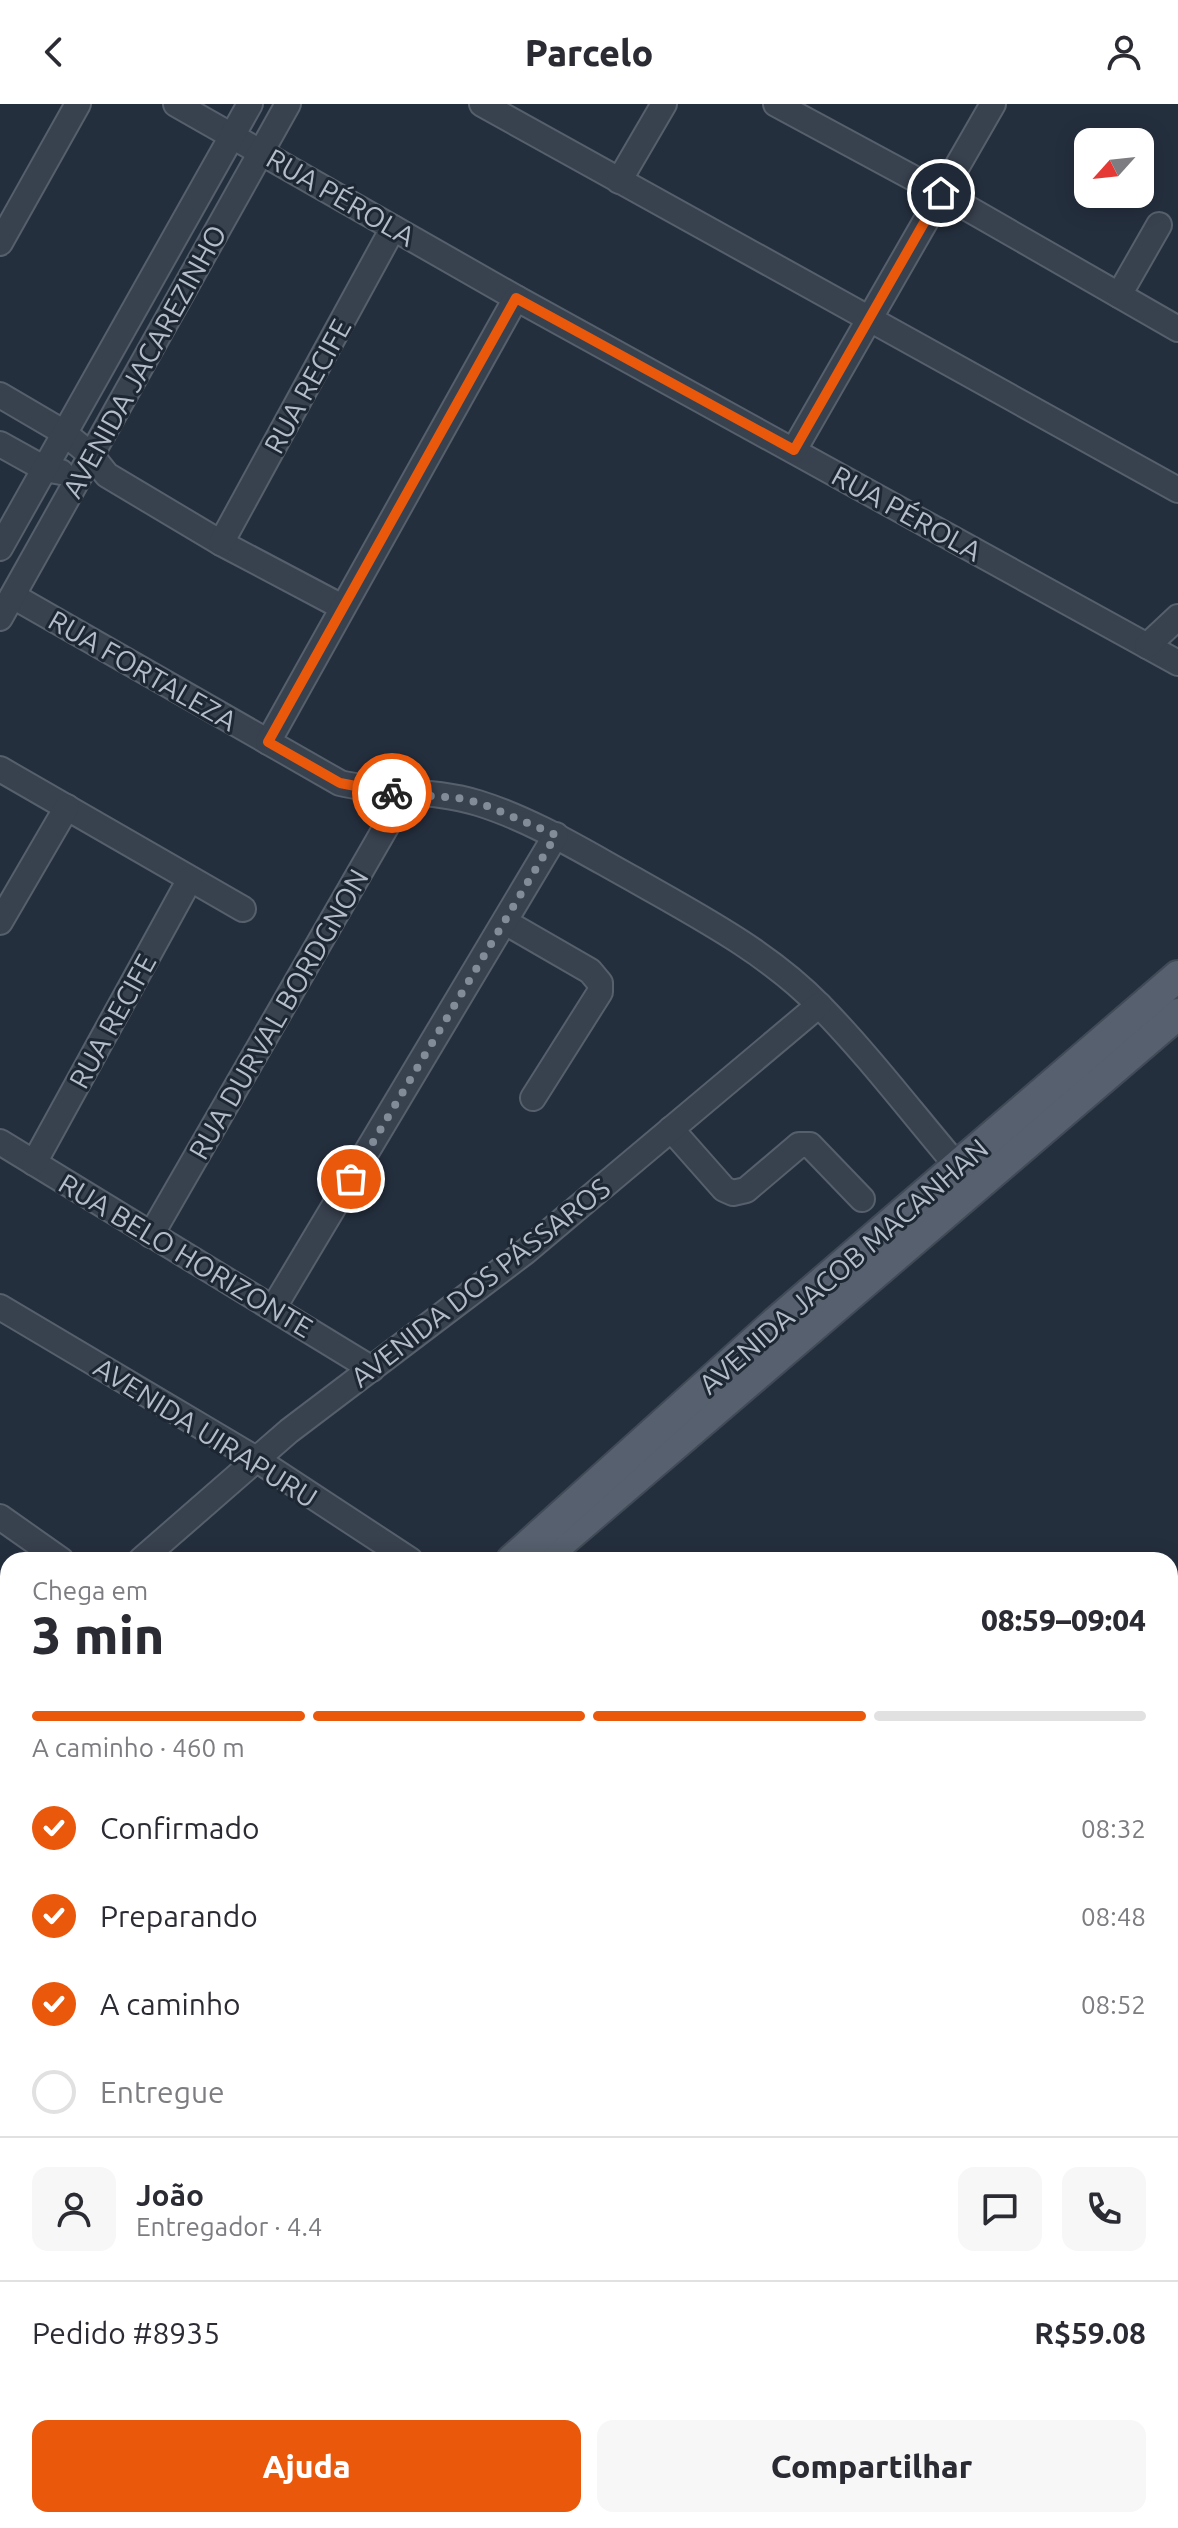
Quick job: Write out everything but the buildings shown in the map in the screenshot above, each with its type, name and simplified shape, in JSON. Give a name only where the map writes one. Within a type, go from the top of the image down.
[{"type":"main road","name":"AVENIDA JACOB MACANHAN","points":[[521,1552],[776,1322],[1178,976]]},
{"type":"main road","name":"AVENIDA JACOB MACANHAN","points":[[550,1552],[1178,1014]]},
{"type":"street","points":[[0,243],[78,104]]},
{"type":"street","name":"RUA PÉROLA","points":[[176,104],[232,133],[516,298],[1178,663]]},
{"type":"street","name":"AVENIDA JACAREZINHO","points":[[0,548],[250,104]]},
{"type":"street","name":"AVENIDA JACAREZINHO","points":[[0,618],[288,104]]},
{"type":"street","points":[[482,104],[1178,490]]},
{"type":"street","points":[[619,181],[664,104]]},
{"type":"street","points":[[776,104],[812,112],[941,193],[1178,329]]},
{"type":"street","points":[[794,450],[993,104]]},
{"type":"street","points":[[1119,295],[1159,225]]},
{"type":"street","name":"RUA RECIFE","points":[[221,543],[393,228]]},
{"type":"street","points":[[268,742],[516,298]]},
{"type":"street","points":[[0,395],[63,432],[85,465]]},
{"type":"street","points":[[0,444],[45,469],[85,465],[107,475],[221,543],[342,607]]},
{"type":"street","name":"RUA FORTALEZA","points":[[13,596],[340,783],[480,803],[556,835],[709,923],[788,978],[819,1005],[958,1167]]},
{"type":"street","points":[[1147,646],[1178,617]]},
{"type":"street","points":[[0,769],[243,909]]},
{"type":"street","name":"RUA DURVAL BORDGNON","points":[[151,1235],[405,794]]},
{"type":"street","points":[[0,922],[67,807]]},
{"type":"street","points":[[274,1307],[556,835]]},
{"type":"street","name":"RUA RECIFE","points":[[34,1163],[190,879]]},
{"type":"street","points":[[505,922],[590,971],[600,983],[600,992],[533,1098]]},
{"type":"street","name":"AVENIDA DOS PÁSSAROS","points":[[150,1552],[256,1459],[525,1252],[819,1005]]},
{"type":"street","points":[[671,1129],[724,1189],[733,1193],[746,1190],[799,1145],[810,1145],[862,1199]]},
{"type":"street","name":"RUA BELO HORIZONTE","points":[[0,1142],[372,1369]]},
{"type":"street","name":"AVENIDA UIRAPURU","points":[[0,1307],[256,1459],[398,1552]]},
{"type":"street","points":[[0,1517],[50,1552]]},
{"type":"way so far","points":[[351,1179],[556,835],[480,803],[458,798],[392,793]]},
{"type":"route","points":[[392,793],[340,783],[268,742],[516,298],[794,450],[941,193]]}]
